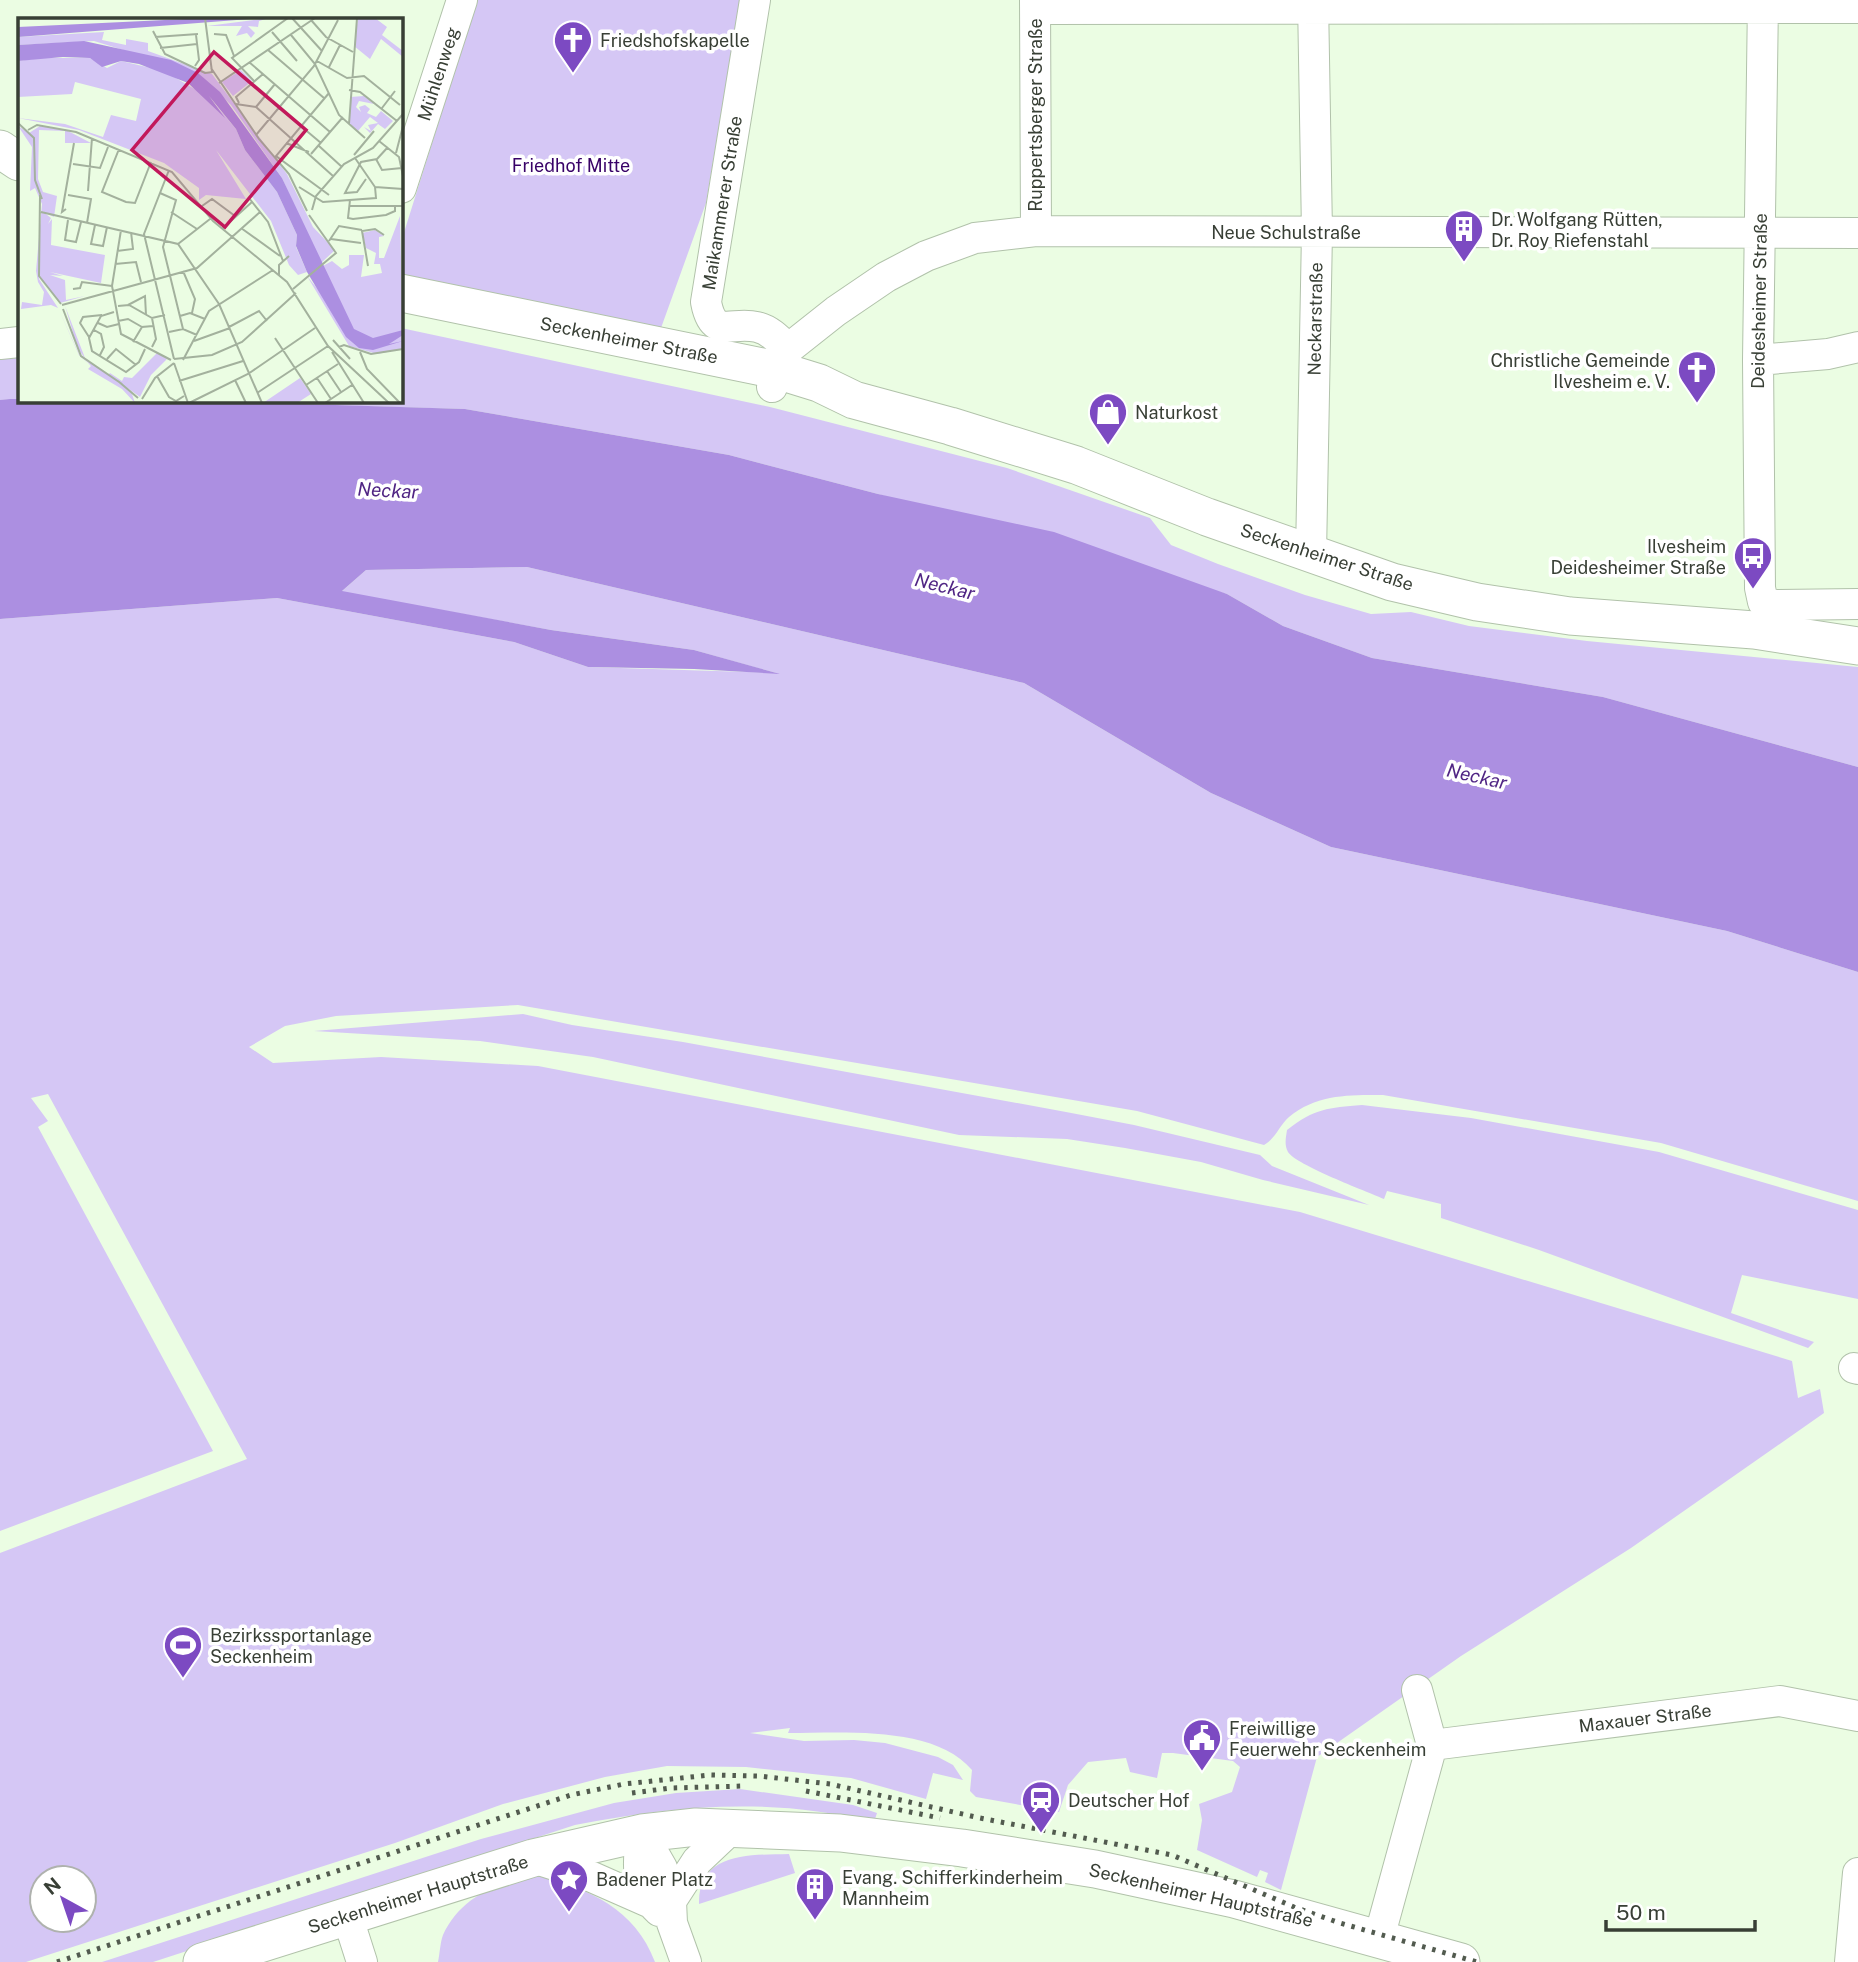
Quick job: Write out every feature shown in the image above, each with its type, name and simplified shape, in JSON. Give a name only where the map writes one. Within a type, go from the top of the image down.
[{"type":"main road","points":[[0,149],[18,161]]},
{"type":"main road","name":"Seckenheimer Straße","points":[[402,293],[779,369],[815,398],[854,400],[1076,465],[1311,555],[1392,582],[1477,601],[1570,616],[1755,630],[1858,646]]},
{"type":"main road","name":"Seckenheimer Straße","points":[[402,312],[779,369]]},
{"type":"main road","name":"Seckenheimer Hauptstraße","points":[[202,1962],[533,1858],[642,1833],[696,1827],[840,1833],[1095,1869],[1234,1899],[1461,1962]]},
{"type":"street","name":"Mühlenweg","points":[[402,185],[462,0]]},
{"type":"street","name":"Maikammerer Straße","points":[[755,0],[706,302],[708,315],[713,323],[722,328],[756,327],[774,335],[779,369]]},
{"type":"street","name":"Neckarstraße","points":[[1311,555],[1317,232],[1313,4]]},
{"type":"street","points":[[1035,5],[1763,5],[1858,8]]},
{"type":"street","name":"Ruppertsberger Straße","points":[[1035,5],[1035,231]]},
{"type":"street","name":"Deidesheimer Straße","points":[[1763,5],[1758,360],[1760,588],[1763,602],[1776,605],[1858,604]]},
{"type":"street","name":"Neue Schulstraße","points":[[779,369],[862,293],[926,256],[975,238],[1035,231],[1858,233]]},
{"type":"street","points":[[0,344],[18,342]]},
{"type":"street","points":[[1758,360],[1828,354],[1858,347]]},
{"type":"street","points":[[1379,1938],[1432,1745],[1417,1690]]},
{"type":"street","name":"Maxauer Straße","points":[[1432,1745],[1780,1701],[1858,1716]]},
{"type":"street","points":[[665,1909],[697,1861],[732,1828]]},
{"type":"street","points":[[642,1833],[637,1863],[640,1879],[665,1909],[686,1962]]},
{"type":"street","points":[[533,1858],[592,1877],[665,1909]]},
{"type":"street","points":[[1850,1962],[1858,1873]]},
{"type":"street","points":[[347,1915],[362,1962]]},
{"type":"green space","name":"Friedhof Mitte","points":[[477,0],[740,0],[706,203],[661,328],[402,275],[402,239]]},
{"type":"green space","points":[[402,328],[770,407],[1007,468],[1150,518],[1171,545],[1218,564],[1305,595],[1371,614],[1411,612],[1469,626],[1587,641],[1858,667],[1858,767],[1603,697],[1372,658],[1283,626],[1227,594],[878,494],[729,455],[465,409],[219,402],[402,402]]},
{"type":"green space","points":[[18,352],[18,399],[0,400],[0,353]]},
{"type":"green space","points":[[527,567],[1024,683],[1211,793],[1331,847],[1727,931],[1858,972],[1858,1201],[1661,1143],[1383,1095],[1334,1097],[1311,1104],[1289,1117],[1264,1145],[1137,1111],[518,1005],[336,1016],[285,1026],[249,1047],[273,1063],[381,1057],[538,1066],[1300,1212],[1792,1361],[1798,1398],[1820,1389],[1824,1413],[1631,1548],[1461,1656],[1317,1757],[1281,1890],[1265,1882],[1268,1873],[1260,1870],[1257,1877],[1197,1850],[1202,1820],[1199,1804],[1232,1792],[1240,1767],[1233,1761],[1162,1753],[1157,1778],[1130,1772],[1126,1758],[1088,1762],[1068,1785],[1059,1812],[976,1797],[970,1791],[972,1770],[956,1755],[935,1745],[886,1735],[788,1733],[790,1728],[750,1733],[804,1741],[854,1740],[885,1743],[938,1757],[953,1765],[963,1780],[933,1773],[926,1799],[851,1778],[746,1767],[667,1766],[605,1777],[503,1804],[395,1843],[26,1962],[0,1962],[0,1553],[247,1459],[48,1094],[31,1098],[48,1121],[38,1127],[213,1451],[0,1531],[0,619],[277,598],[514,642],[588,667],[776,673],[694,650],[551,630],[341,592],[366,570]]},
{"type":"green space","points":[[523,1014],[1134,1125],[1260,1155],[1272,1166],[1369,1205],[1201,1162],[1067,1139],[959,1135],[593,1057],[480,1041],[314,1031]]},
{"type":"green space","points":[[1362,1105],[1471,1118],[1659,1152],[1858,1210],[1858,1299],[1742,1275],[1731,1313],[1814,1342],[1808,1348],[1539,1250],[1441,1218],[1441,1204],[1387,1191],[1384,1199],[1304,1164],[1288,1152],[1287,1130],[1306,1117],[1322,1110]]},
{"type":"green space","points":[[740,1789],[853,1805],[877,1813],[874,1822],[798,1809],[724,1807],[651,1813],[575,1825],[153,1962],[102,1962],[481,1839],[614,1803],[676,1793]]},
{"type":"green space","points":[[789,1854],[795,1873],[699,1904],[701,1887],[707,1874],[717,1866],[743,1857]]},
{"type":"green space","name":"Badener Platz","points":[[538,1876],[593,1895],[623,1915],[636,1928],[655,1962],[438,1962],[443,1935],[460,1910],[496,1886]]},
{"type":"water","name":"Neckar","points":[[0,400],[236,402],[465,409],[729,455],[878,494],[1054,532],[1227,594],[1283,626],[1372,658],[1603,697],[1858,767],[1858,972],[1727,931],[1331,847],[1211,793],[1024,683],[527,567],[366,570],[342,591],[551,630],[694,650],[780,674],[588,667],[514,642],[277,598],[0,619]]},
{"type":"railway","points":[[57,1962],[571,1795],[624,1784],[710,1775],[759,1776],[830,1784],[980,1818],[1172,1855],[1294,1907],[1477,1962]]},
{"type":"railway","points":[[632,1793],[671,1788],[744,1786]]},
{"type":"railway","points":[[806,1791],[940,1818]]},
{"type":"place","name":"Friedshofskapelle","points":[[573,74]]},
{"type":"place","name":"Dr. Wolfgang Rütten, Dr. Roy Riefenstahl","points":[[1464,263]]},
{"type":"place","name":"Christliche Gemeinde Ilvesheim e. V.","points":[[1697,404]]},
{"type":"place","name":"Naturkost","points":[[1108,446]]},
{"type":"place","name":"Ilvesheim Deidesheimer Straße","points":[[1753,590]]},
{"type":"place","name":"Bezirkssportanlage Seckenheim","points":[[183,1679]]},
{"type":"place","name":"Freiwillige Feuerwehr Seckenheim","points":[[1202,1772]]},
{"type":"place","name":"Deutscher Hof","points":[[1041,1834]]},
{"type":"place","name":"Badener Platz","points":[[569,1913]]},
{"type":"place","name":"Evang. Schifferkinderheim Mannheim","points":[[815,1921]]}]
